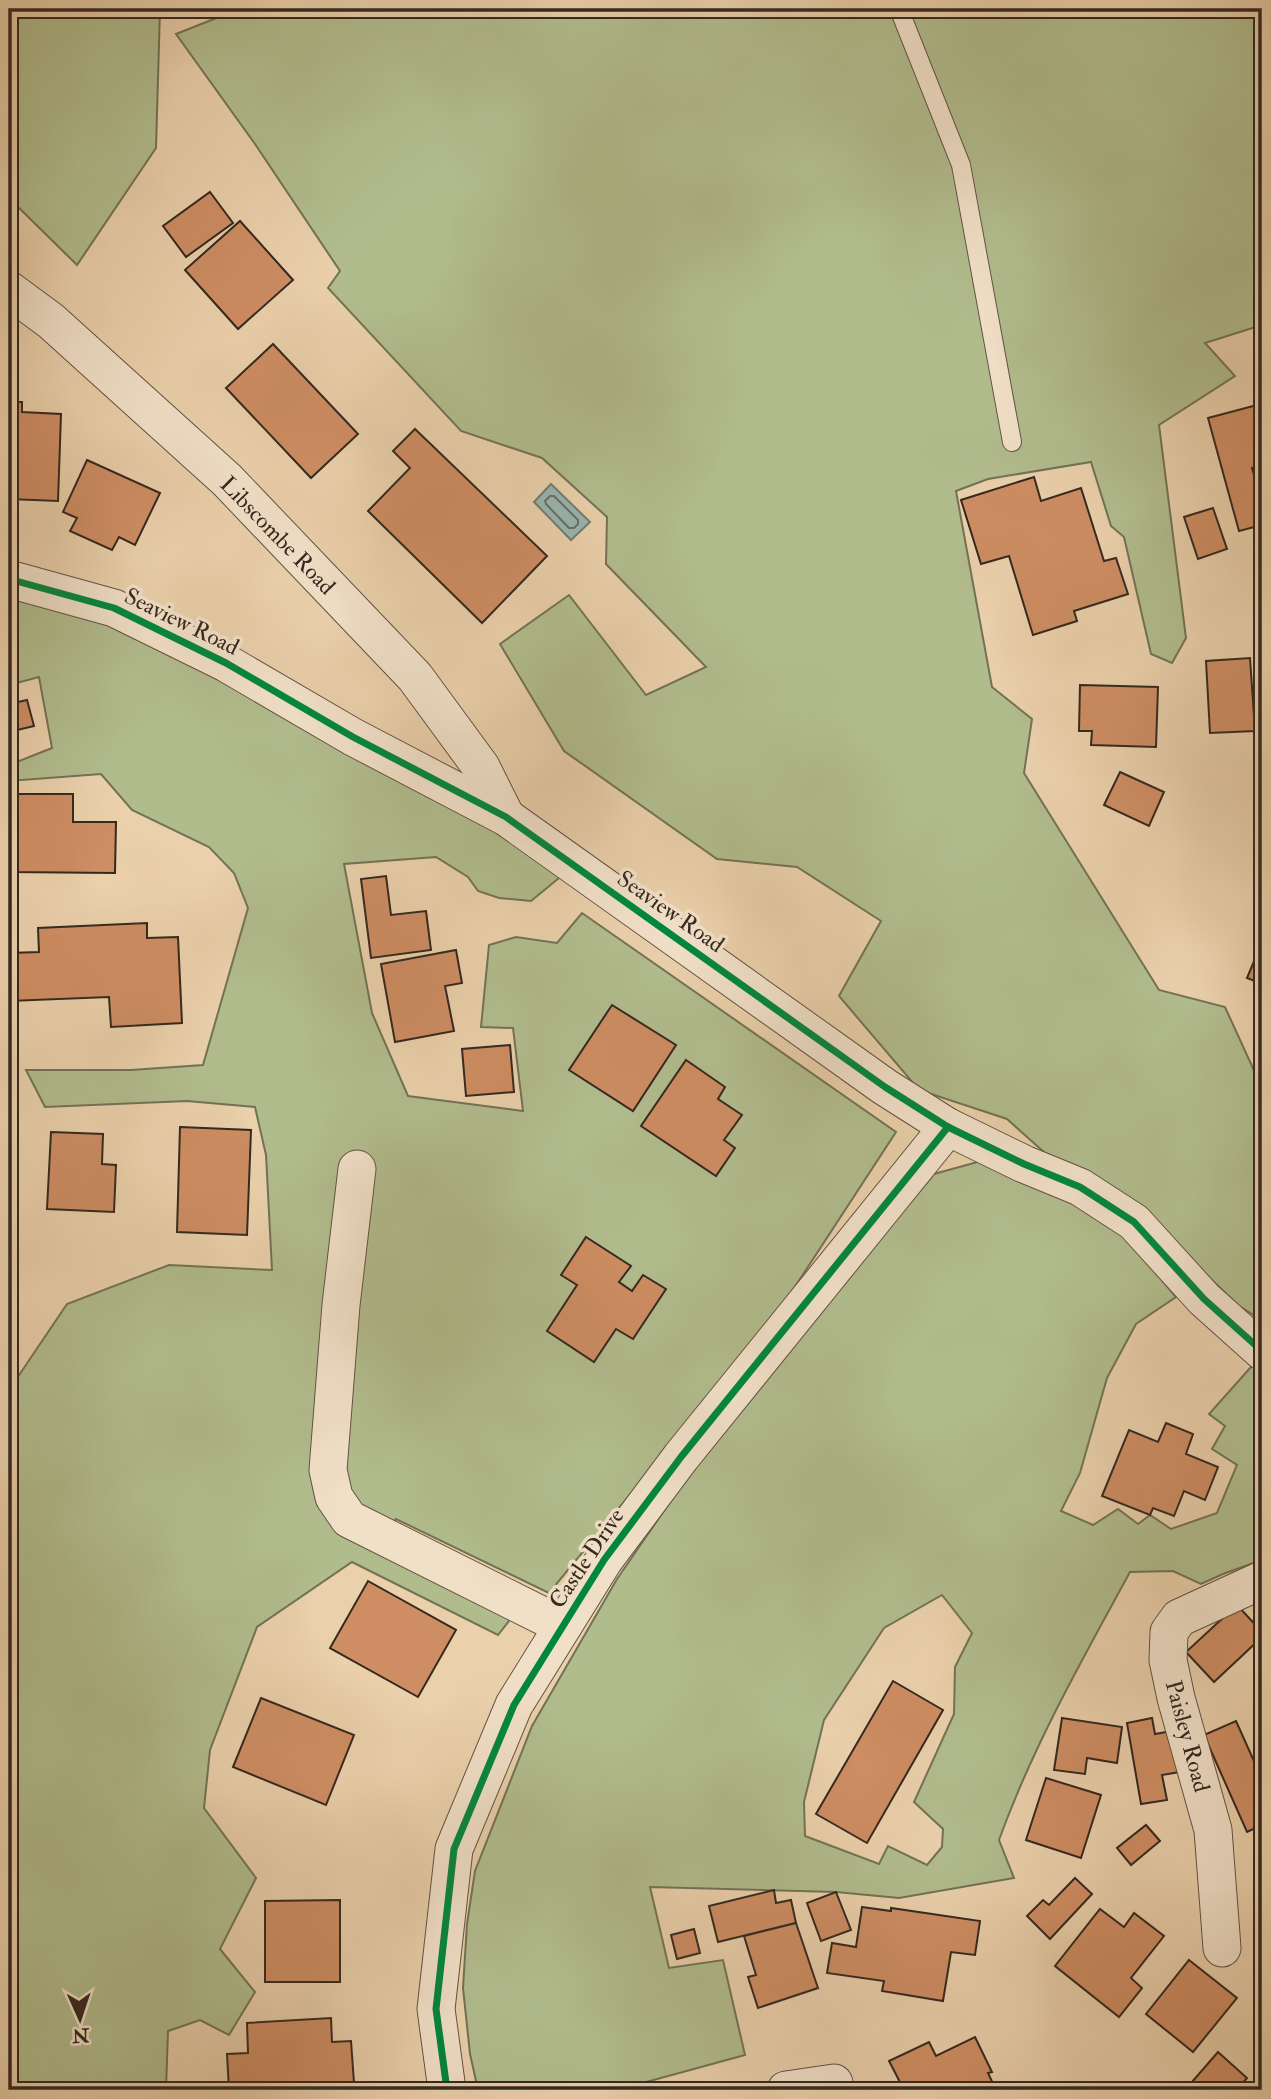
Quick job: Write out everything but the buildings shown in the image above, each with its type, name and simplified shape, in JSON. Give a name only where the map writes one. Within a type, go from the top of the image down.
[{"type":"street","name":"Libscombe Road","points":[[9,290],[51,321],[227,480],[406,667],[481,766],[506,817]]},
{"type":"street","name":"Seaview Road","points":[[9,579],[114,608],[226,663],[353,737],[506,817],[885,1087],[948,1127],[1024,1164],[1080,1187],[1134,1222],[1204,1298],[1262,1351]]},
{"type":"street","name":"Castle Drive","points":[[447,2090],[436,2009],[454,1849],[514,1705],[604,1560],[681,1457],[948,1127]]},
{"type":"street","points":[[357,1169],[341,1305],[328,1469],[334,1497],[349,1519],[563,1626]]},
{"type":"street","name":"Paisley Road","points":[[1222,1948],[1213,1830],[1173,1685],[1168,1660],[1170,1632],[1179,1618],[1262,1580]]},
{"type":"street","points":[[786,2090],[834,2083]]},
{"type":"lane","points":[[900,9],[961,165],[1012,442]]},
{"type":"green space","points":[[9,9],[160,9],[156,148],[77,265],[9,198]]},
{"type":"green space","points":[[239,9],[1262,9],[1262,325],[1205,343],[1235,376],[1159,425],[1186,638],[1172,663],[1151,654],[1124,537],[1111,526],[1091,462],[988,479],[956,491],[992,687],[1032,719],[1024,773],[1159,990],[1225,1007],[1262,1088],[1262,1320],[1239,1306],[1145,1216],[1045,1153],[1007,1119],[919,1090],[839,996],[881,921],[797,867],[717,859],[564,751],[500,644],[569,595],[646,695],[706,667],[606,564],[607,517],[542,458],[461,431],[328,288],[340,271],[255,144],[176,34]]},
{"type":"green space","points":[[9,593],[62,597],[570,869],[531,901],[499,898],[478,891],[468,877],[436,857],[344,864],[372,1013],[408,1096],[523,1111],[513,1028],[481,1027],[489,945],[516,937],[557,943],[582,913],[896,1132],[770,1325],[549,1593],[396,1519],[373,1548],[512,1617],[498,1635],[352,1562],[257,1627],[210,1750],[204,1808],[256,1878],[220,1949],[255,1992],[229,2035],[200,2020],[168,2031],[166,2090],[9,2090],[9,1390],[67,1304],[169,1265],[272,1270],[266,1155],[255,1107],[187,1101],[45,1107],[26,1070],[131,1070],[203,1065],[248,908],[234,873],[209,847],[132,810],[101,774],[9,781],[9,765],[52,748],[39,677],[9,685]]},
{"type":"green space","points":[[981,1161],[1113,1222],[1176,1297],[1136,1324],[1107,1378],[1080,1473],[1061,1511],[1093,1525],[1118,1509],[1138,1524],[1150,1515],[1171,1529],[1217,1513],[1237,1465],[1212,1449],[1225,1426],[1209,1414],[1258,1359],[1262,1364],[1262,1560],[1201,1584],[1173,1571],[1130,1572],[1076,1671],[1012,1805],[999,1840],[1014,1878],[899,1898],[836,1892],[650,1887],[669,1968],[723,1960],[745,2055],[617,2090],[478,2090],[470,2054],[463,1988],[467,1924],[475,1871],[532,1726],[617,1579],[719,1431],[934,1174]],"holes":[[[942,1595],[972,1633],[955,1667],[954,1714],[914,1802],[943,1829],[942,1847],[927,1865],[888,1846],[879,1864],[805,1836],[804,1802],[824,1720],[884,1628]]]},
{"type":"water","points":[[551,484],[590,522],[571,540],[534,502]]},
{"type":"cycle path","points":[[9,579],[114,608],[226,663],[353,737],[506,817],[885,1087],[948,1127],[1024,1164],[1080,1187],[1134,1222],[1204,1299],[1262,1351]]},
{"type":"cycle path","points":[[447,2090],[436,2009],[454,1849],[514,1705],[604,1560],[681,1457],[948,1127]]}]
